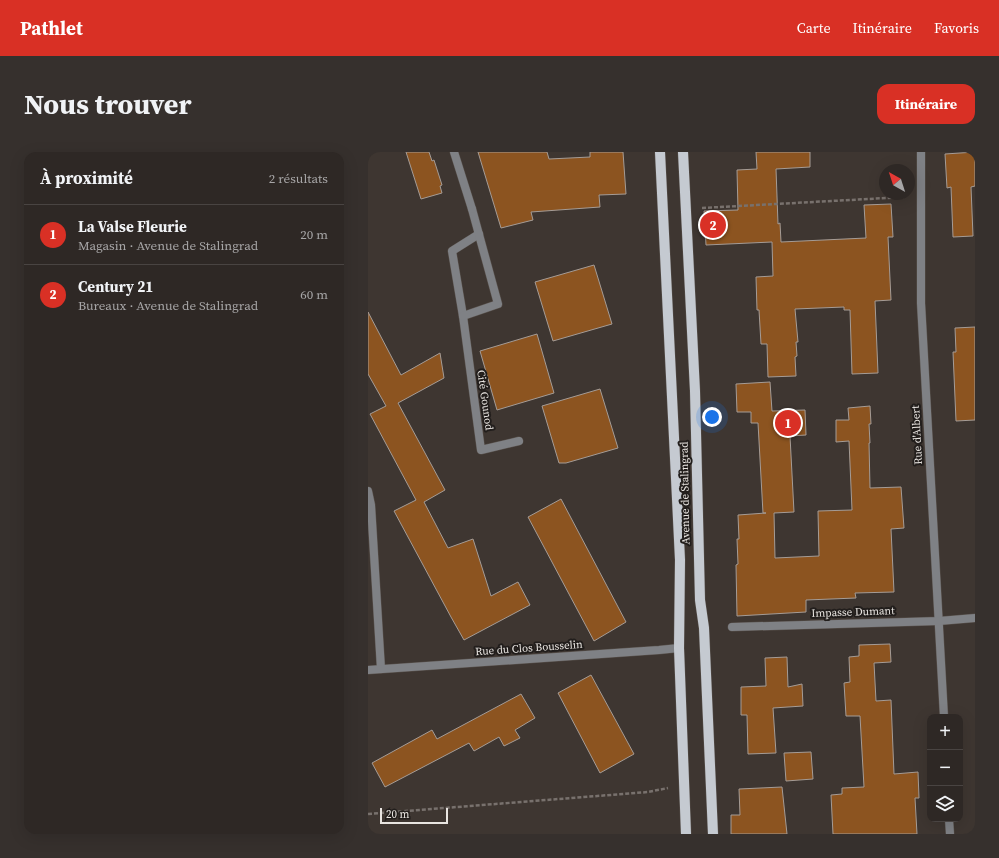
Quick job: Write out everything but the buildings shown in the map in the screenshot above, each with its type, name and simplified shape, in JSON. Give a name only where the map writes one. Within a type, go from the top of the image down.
[{"type":"main road","name":"Avenue de Stalingrad","points":[[660,152],[680,560],[679,648],[686,834]]},
{"type":"main road","name":"Avenue de Stalingrad","points":[[683,152],[695,391],[700,600],[704,628],[713,834]]},
{"type":"street","points":[[454,152],[472,209],[498,304],[463,316]]},
{"type":"street","name":"Rue d'Albert","points":[[921,152],[921,303],[944,714]]},
{"type":"street","name":"Cité Gounod","points":[[479,234],[452,251],[463,316],[481,450],[519,441]]},
{"type":"street","points":[[368,491],[371,505],[381,669]]},
{"type":"street","name":"Impasse Dumant","points":[[732,627],[939,621],[975,618]]},
{"type":"street","name":"Rue du Clos Bousselin","points":[[368,670],[679,648]]},
{"type":"street","points":[[949,822],[950,834]]},
{"type":"path","points":[[686,209],[921,196]]},
{"type":"path","points":[[368,814],[648,792],[684,784]]},
{"type":"place","name":"Century 21","points":[[713,225]]},
{"type":"place","name":"La Valse Fleurie","points":[[788,423]]}]
